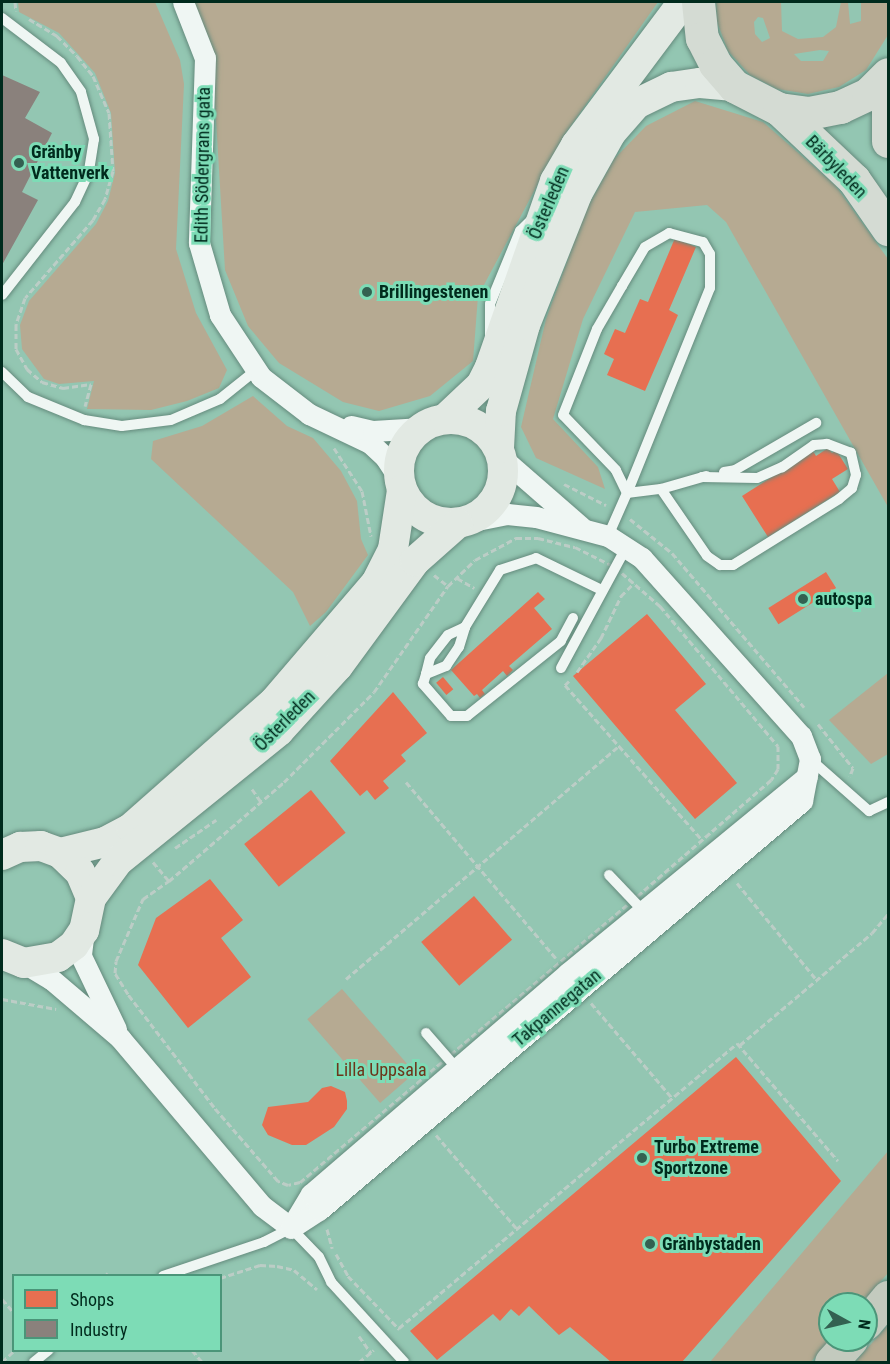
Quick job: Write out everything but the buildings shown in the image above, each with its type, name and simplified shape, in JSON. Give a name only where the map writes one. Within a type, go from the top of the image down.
[{"type":"highway","points":[[878,1309],[888,1297]]},
{"type":"main road","name":"Österleden","points":[[434,423],[481,385],[547,205],[576,145],[683,2]]},
{"type":"main road","points":[[698,2],[702,38],[715,64],[734,86],[779,109],[809,113],[840,107],[868,94],[888,74]]},
{"type":"main road","name":"Österleden","points":[[501,453],[501,411],[528,315],[577,194],[610,133],[636,104],[661,90],[700,83],[734,86]]},
{"type":"main road","points":[[888,86],[888,141]]},
{"type":"main road","name":"Bärbyleden","points":[[779,109],[854,180],[888,229]]},
{"type":"main road","points":[[434,423],[476,425],[501,453],[504,478],[498,497],[485,512],[463,523],[444,523],[419,512],[401,485],[401,456],[434,423]]},
{"type":"main road","name":"Österleden","points":[[91,898],[118,861],[279,731],[338,666],[404,555],[401,485]]},
{"type":"main road","name":"Österleden","points":[[60,853],[105,842],[131,828],[273,703],[376,583],[404,555],[463,523]]},
{"type":"main road","points":[[2,855],[20,847],[41,846],[60,853],[80,872],[91,898],[84,930],[74,945],[58,957],[8,957]]},
{"type":"street","name":"Edith Södergrans gata","points":[[183,2],[205,57],[199,243],[220,315],[255,371],[330,432]]},
{"type":"street","points":[[330,432],[373,431],[434,423]]},
{"type":"street","points":[[330,432],[370,443],[385,457],[401,485]]},
{"type":"street","points":[[501,453],[580,527]]},
{"type":"street","points":[[463,523],[507,514],[580,527],[608,536],[642,558],[741,666],[801,736],[808,768]]},
{"type":"street","name":"Takpannegatan","points":[[291,1228],[319,1210],[457,1069],[645,912],[808,768]]},
{"type":"street","points":[[84,930],[81,956],[120,1038]]},
{"type":"street","points":[[8,957],[51,979],[120,1038],[262,1206],[291,1228]]},
{"type":"lane","points":[[2,18],[61,63],[81,92],[94,139],[89,172],[75,202],[2,295]]},
{"type":"lane","points":[[608,536],[627,493],[710,288],[710,254],[704,242],[686,235],[669,233],[645,247],[597,329],[563,415],[616,470],[627,493]]},
{"type":"lane","points":[[2,372],[28,397],[84,420],[122,426],[181,416],[219,399],[255,371]]},
{"type":"lane","points":[[627,493],[661,489],[735,470],[816,423]]},
{"type":"lane","points":[[661,489],[707,556],[720,565],[734,565],[839,499],[852,488],[856,475],[851,453],[827,444],[814,445],[782,467],[758,478],[702,477]]},
{"type":"lane","points":[[561,668],[626,548]]},
{"type":"lane","points":[[426,674],[446,666],[459,647],[465,627],[500,570],[536,558],[602,590]]},
{"type":"lane","points":[[465,627],[448,635],[430,658],[423,684],[451,716],[467,716],[561,641],[573,618]]},
{"type":"lane","points":[[808,768],[869,811],[888,802]]},
{"type":"lane","points":[[609,875],[645,912]]},
{"type":"lane","points":[[426,1033],[457,1069]]},
{"type":"lane","points":[[167,1274],[264,1242],[291,1228],[319,1257],[331,1282],[404,1362]]},
{"type":"lane","points":[[34,1362],[46,1352]]},
{"type":"path","points":[[330,432],[362,491],[367,531],[377,545],[404,555],[448,586]]},
{"type":"path","points":[[516,538],[537,538],[575,547],[615,567],[660,606],[778,746],[778,769],[771,780],[702,840],[645,912],[559,962],[457,1069],[300,1182],[288,1185],[278,1181],[214,1107],[128,994],[115,973],[116,961],[143,899],[261,802],[374,692],[448,586],[476,560],[516,538]]},
{"type":"path","points":[[634,583],[621,596],[584,664],[565,685],[702,840]]},
{"type":"path","points":[[346,979],[619,746]]},
{"type":"path","points":[[406,782],[559,962]]},
{"type":"path","points":[[252,789],[261,802]]},
{"type":"path","points":[[169,852],[216,820]]},
{"type":"path","points":[[154,863],[162,858]]},
{"type":"path","points":[[732,877],[815,978]]},
{"type":"path","points":[[739,1046],[815,978],[872,933],[888,914]]},
{"type":"path","points":[[2,999],[54,1009]]},
{"type":"path","points":[[588,999],[672,1098]]},
{"type":"path","points":[[359,1362],[737,1042],[838,1161]]},
{"type":"path","points":[[433,1132],[517,1229]]},
{"type":"path","points":[[222,1277],[260,1265],[294,1270],[302,1275]]},
{"type":"path","points":[[364,1292],[399,1329]]},
{"type":"path","points":[[2,1299],[12,1311]]},
{"type":"green space","points":[[18,2],[155,2],[180,60],[184,84],[176,249],[196,313],[227,370],[219,388],[187,401],[151,410],[87,409],[94,381],[59,384],[44,379],[22,349],[20,325],[29,301],[96,224],[108,201],[115,173],[111,113],[95,73],[59,33],[19,12]]},
{"type":"green space","points":[[190,2],[658,2],[563,137],[478,296],[473,361],[430,396],[379,411],[343,402],[279,363],[248,326],[225,270],[212,53]]},
{"type":"green space","points":[[716,2],[781,2],[782,31],[798,39],[823,37],[836,27],[841,2],[848,2],[850,24],[861,21],[861,2],[888,2],[888,35],[866,70],[839,87],[808,94],[777,89],[750,75],[728,51],[717,22]],"holes":[[[758,17],[763,18],[770,38],[762,42],[755,34],[754,22]],[[829,51],[823,61],[801,61],[794,54]]]},
{"type":"green space","points":[[695,101],[763,122],[835,185],[888,259],[888,507],[726,222],[707,205],[635,212],[583,319],[553,419],[598,467],[605,489],[536,458],[521,427],[546,319],[586,210],[614,159],[646,126]]},
{"type":"green space","points":[[253,396],[287,426],[313,438],[341,471],[357,501],[361,539],[368,555],[326,612],[310,626],[293,592],[151,459],[153,441],[202,426]]},
{"type":"green space","points":[[888,673],[888,754],[871,764],[829,720]]},
{"type":"green space","name":"Lilla Uppsala","points":[[342,989],[415,1073],[380,1103],[307,1019]]},
{"type":"green space","points":[[888,1151],[888,1273],[871,1292],[818,1292],[820,1352],[811,1362],[710,1362]]},
{"type":"green space","points":[[888,1325],[888,1359],[885,1362],[855,1362],[864,1352],[878,1352],[878,1336]]},
{"type":"place","name":"Gränby Vattenverk","points":[[19,163]]},
{"type":"place","name":"Brillingestenen","points":[[367,292]]},
{"type":"place","name":"autospa","points":[[803,599]]},
{"type":"place","name":"Turbo Extreme Sportzone","points":[[642,1158]]},
{"type":"place","name":"Gränbystaden","points":[[650,1244]]}]
